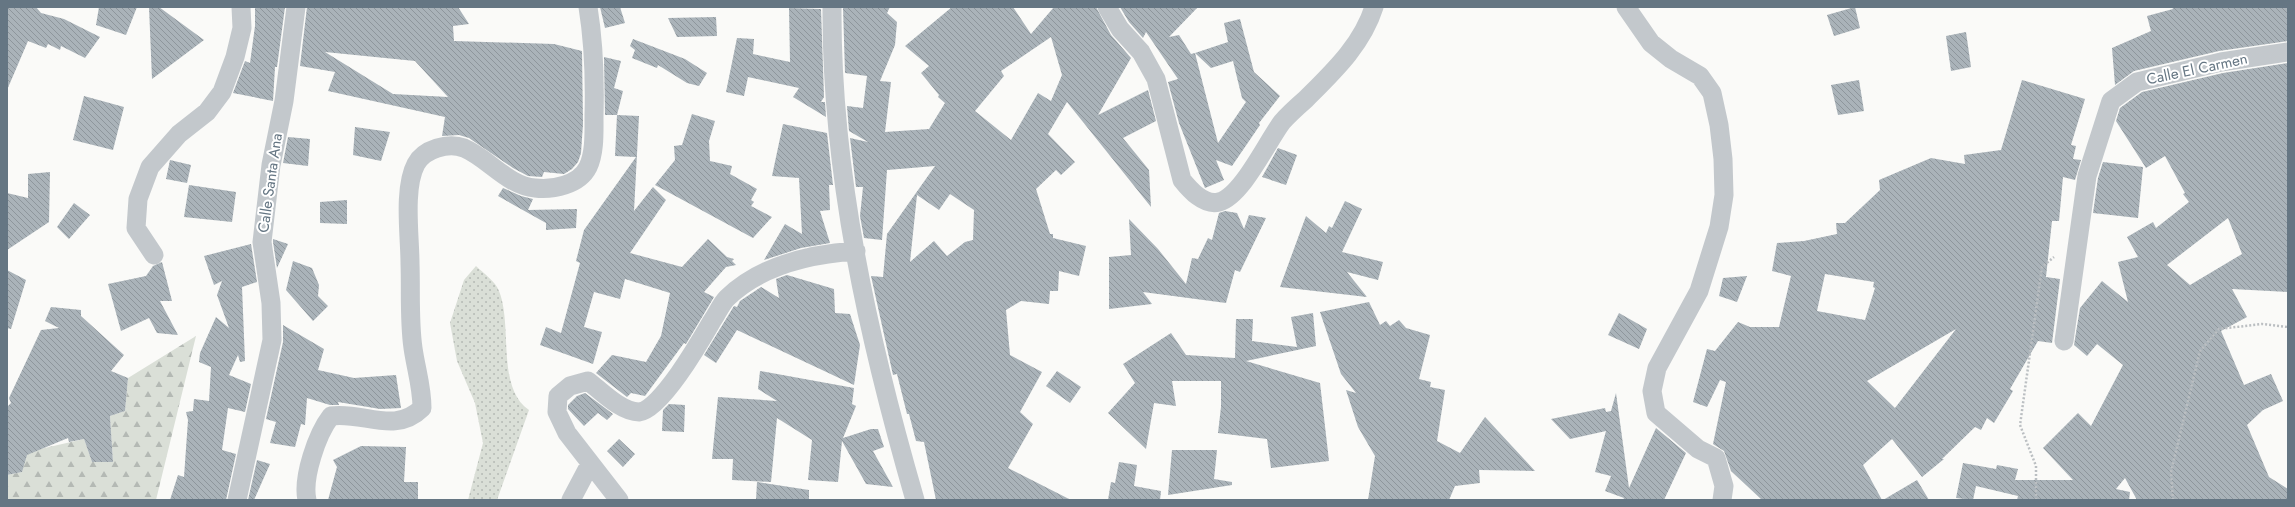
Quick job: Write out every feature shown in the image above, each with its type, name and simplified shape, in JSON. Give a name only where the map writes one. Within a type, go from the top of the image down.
[{"type":"street","points":[[154,255],[136,228],[138,199],[150,167],[179,134],[207,112],[222,92],[235,57],[242,28],[240,7]]},
{"type":"street","name":"Calle Santa Ana","points":[[237,500],[272,340],[271,303],[262,242],[271,165],[284,101],[296,7]]},
{"type":"street","points":[[307,500],[305,491],[316,444],[323,426],[331,416],[344,414],[392,422],[413,417],[422,408],[422,391],[413,348],[410,299],[409,204],[411,179],[416,163],[428,151],[441,147],[463,148],[518,183],[534,188],[572,184],[588,168],[594,140],[596,70],[594,39],[588,7]]},
{"type":"street","points":[[832,7],[838,118],[847,202],[879,369],[915,500]]},
{"type":"street","points":[[1107,7],[1120,29],[1141,52],[1156,79],[1182,180],[1191,192],[1204,200],[1218,203],[1227,198],[1242,183],[1283,121],[1341,64],[1359,39],[1374,7]]},
{"type":"street","points":[[1626,7],[1651,43],[1671,59],[1700,76],[1712,93],[1719,125],[1723,159],[1724,195],[1719,227],[1699,291],[1657,368],[1652,391],[1656,413],[1692,444],[1716,458],[1724,486],[1722,500]]},
{"type":"street","name":"Calle El Carmen","points":[[2064,341],[2087,176],[2111,101],[2137,82],[2221,62],[2288,52]]},
{"type":"street","points":[[618,500],[567,432],[557,412],[558,396],[570,386],[588,381],[625,409],[640,412],[652,406],[668,389],[726,298],[750,280],[774,268],[802,259],[831,253],[856,251]]},
{"type":"street","points":[[571,500],[590,464]]},
{"type":"path","points":[[2173,500],[2171,472],[2200,351],[2219,329],[2262,324],[2288,326]]},
{"type":"green space","points":[[476,266],[492,281],[499,291],[503,305],[507,355],[512,387],[519,400],[529,410],[497,500],[468,500],[483,443],[475,403],[457,361],[450,323],[464,280]]},
{"type":"green space","points":[[196,336],[156,500],[7,500],[7,475],[22,472],[23,453],[84,439],[92,462],[113,462],[110,416],[125,411],[128,378]]},
{"type":"building","points":[[7,7],[36,7],[41,13],[64,19],[100,37],[85,58],[61,46],[60,50],[48,44],[46,48],[28,41],[7,90]]},
{"type":"building","points":[[99,7],[137,7],[126,35],[96,25]]},
{"type":"building","points":[[149,7],[159,7],[204,40],[152,79]]},
{"type":"building","points":[[255,7],[285,7],[277,67],[275,67],[273,101],[233,93],[245,61],[250,63],[255,26]]},
{"type":"building","points":[[307,7],[458,7],[469,24],[453,26],[454,41],[554,44],[582,51],[583,124],[581,153],[578,162],[572,169],[564,174],[544,172],[542,177],[528,176],[513,168],[469,138],[459,135],[442,136],[445,117],[328,91],[335,72],[300,66]],"holes":[[[325,52],[415,61],[448,97],[393,94]]]},
{"type":"building","points":[[600,7],[620,7],[625,23],[605,28]]},
{"type":"building","points":[[843,7],[890,7],[887,13],[897,22],[895,45],[880,81],[891,82],[885,132],[929,129],[945,103],[938,97],[939,95],[921,73],[929,66],[905,46],[952,7],[1013,7],[1031,34],[1054,7],[1096,7],[1111,35],[1131,58],[1098,115],[1148,90],[1156,121],[1123,138],[1149,170],[1151,207],[1067,102],[1048,134],[1075,162],[1061,175],[1056,170],[1036,189],[1050,234],[1053,234],[1053,238],[1086,246],[1079,276],[1059,271],[1058,291],[1050,291],[1049,304],[1021,301],[1006,310],[1010,355],[1042,372],[1020,412],[1033,424],[1008,468],[1071,500],[936,500],[924,442],[916,441],[909,414],[907,414],[897,374],[893,375],[871,276],[883,277],[887,234],[935,166],[887,170],[882,240],[864,238],[860,216],[863,187],[856,187],[850,138],[868,142],[849,131],[847,106],[863,108],[867,76],[845,73]],"holes":[[[1051,37],[1062,75],[1051,101],[1038,93],[1011,140],[975,111],[1004,76],[1001,71]],[[950,194],[974,210],[973,240],[965,242],[947,256],[934,241],[910,262],[917,195],[939,210]]]},
{"type":"building","points":[[1120,7],[1198,7],[1169,37],[1179,35],[1191,54],[1228,42],[1224,23],[1240,19],[1254,72],[1280,96],[1259,123],[1260,125],[1232,166],[1216,160],[1224,180],[1205,188],[1179,123],[1168,82],[1178,79],[1146,32],[1143,38],[1129,22]],"holes":[[[1195,53],[1211,68],[1233,61],[1242,98],[1246,102],[1218,143]]]},
{"type":"building","points":[[1855,7],[1860,28],[1834,36],[1827,15]]},
{"type":"building","points":[[2172,7],[2288,7],[2288,41],[2219,51],[2134,71],[2115,85],[2112,48],[2151,31],[2147,16],[2173,9]]},
{"type":"building","points":[[789,8],[821,9],[824,97],[821,102],[825,102],[826,117],[793,97],[799,88],[748,77],[744,96],[726,92],[737,38],[754,39],[753,54],[790,62]]},
{"type":"building","points":[[716,17],[717,36],[677,37],[668,18]]},
{"type":"building","points":[[1966,32],[1971,67],[1951,71],[1946,36]]},
{"type":"building","points":[[633,39],[685,59],[707,73],[699,86],[687,83],[658,65],[657,68],[632,58],[635,50],[630,46]]},
{"type":"building","points":[[604,57],[621,61],[614,88],[623,91],[617,115],[605,115]]},
{"type":"building","points":[[2288,63],[2288,292],[2232,289],[2247,317],[2221,331],[2244,385],[2271,374],[2283,401],[2263,410],[2247,425],[2269,477],[2288,489],[2288,500],[2137,500],[2125,478],[2116,489],[2130,492],[2129,500],[2017,500],[2018,496],[1976,486],[1973,500],[1956,498],[1963,463],[1996,469],[1997,465],[2018,469],[2015,480],[2073,480],[2043,448],[2078,413],[2091,426],[2123,365],[2097,344],[2087,356],[2074,345],[2080,308],[2102,281],[2128,302],[2118,262],[2138,257],[2127,237],[2153,222],[2156,228],[2189,202],[2183,194],[2185,193],[2165,156],[2146,168],[2116,121],[2120,108],[2142,92],[2223,73]],"holes":[[[2228,218],[2242,254],[2190,285],[2167,265]]]},
{"type":"building","points":[[1859,80],[1864,111],[1838,115],[1831,85]]},
{"type":"building","points":[[2022,80],[2085,99],[2071,145],[2076,146],[2073,159],[2081,160],[2075,180],[2063,177],[2059,221],[2052,221],[2046,277],[2060,279],[2052,343],[2038,341],[2010,389],[2013,391],[1994,423],[1987,418],[1981,430],[1975,427],[1942,459],[1944,459],[1922,477],[1892,439],[1863,465],[1882,500],[1762,500],[1731,471],[1724,451],[1713,444],[1726,382],[1720,380],[1707,407],[1693,402],[1707,349],[1715,351],[1738,322],[1750,327],[1779,327],[1791,276],[1772,271],[1777,243],[1804,241],[1837,234],[1836,223],[1845,223],[1880,190],[1879,180],[1931,158],[1965,164],[1964,155],[2001,150]],"holes":[[[1825,274],[1874,282],[1873,287],[1875,288],[1865,320],[1817,311]],[[1956,329],[1895,408],[1867,381]]]},
{"type":"building","points":[[84,96],[124,107],[113,150],[73,140]]},
{"type":"building","points":[[692,114],[715,121],[709,141],[710,161],[732,166],[730,174],[757,189],[751,200],[754,202],[751,206],[772,217],[753,238],[655,185],[675,160],[674,146],[682,145]]},
{"type":"building","points":[[617,115],[639,116],[634,211],[653,187],[666,200],[630,253],[682,267],[708,239],[727,257],[734,259],[732,261],[736,265],[726,267],[704,292],[714,297],[686,344],[684,343],[645,396],[631,393],[627,397],[596,373],[612,355],[646,362],[661,336],[670,293],[625,279],[620,299],[594,292],[584,327],[602,332],[593,364],[540,345],[546,327],[561,333],[580,263],[576,261],[584,230],[636,157],[615,156]]},
{"type":"building","points":[[783,124],[827,133],[833,185],[829,185],[830,210],[820,211],[830,243],[801,248],[764,260],[785,224],[802,234],[799,178],[772,176]]},
{"type":"building","points":[[355,127],[390,132],[381,161],[353,155]]},
{"type":"building","points":[[288,137],[310,139],[308,166],[283,163]]},
{"type":"building","points":[[1278,148],[1297,155],[1286,185],[1262,177]]},
{"type":"building","points":[[170,160],[191,165],[187,183],[166,179]]},
{"type":"building","points":[[2103,162],[2143,167],[2138,218],[2093,213],[2098,178]]},
{"type":"building","points":[[50,172],[49,222],[7,250],[7,193],[28,198],[28,174]]},
{"type":"building","points":[[189,185],[236,192],[232,222],[184,217]]},
{"type":"building","points":[[503,188],[521,196],[533,199],[528,210],[577,209],[576,228],[546,230],[546,223],[498,196]]},
{"type":"building","points":[[347,200],[347,224],[320,223],[320,202]]},
{"type":"building","points":[[1345,201],[1362,209],[1342,252],[1383,262],[1378,280],[1347,272],[1367,297],[1280,287],[1306,216],[1326,233],[1329,226],[1332,228]]},
{"type":"building","points":[[74,203],[90,215],[69,239],[57,227]]},
{"type":"building","points":[[1225,211],[1237,213],[1244,229],[1249,215],[1266,218],[1240,272],[1235,270],[1226,303],[1143,292],[1152,304],[1109,309],[1109,257],[1131,255],[1129,219],[1158,249],[1186,284],[1192,258],[1198,259],[1208,238],[1212,240],[1219,213]]},
{"type":"building","points":[[273,239],[288,244],[277,268],[273,242]]},
{"type":"building","points":[[251,244],[257,282],[242,287],[245,361],[240,362],[238,355],[229,375],[251,384],[245,412],[228,408],[222,450],[236,454],[226,500],[170,500],[178,475],[184,477],[188,420],[186,412],[193,411],[194,399],[209,401],[211,367],[199,362],[200,353],[216,317],[229,328],[217,295],[222,281],[214,285],[204,256]]},
{"type":"building","points":[[293,261],[312,268],[319,285],[318,296],[328,306],[313,321],[286,290]]},
{"type":"building","points":[[162,262],[172,301],[160,301],[178,335],[157,333],[149,318],[121,331],[108,284],[146,276],[153,266]]},
{"type":"building","points":[[7,270],[26,280],[11,329],[7,328]]},
{"type":"building","points":[[787,275],[834,289],[835,313],[850,314],[860,345],[854,385],[737,330],[716,363],[704,355],[734,306],[737,307],[740,301],[761,287],[779,298],[776,279]]},
{"type":"building","points":[[1747,276],[1737,302],[1719,296],[1723,278]]},
{"type":"building","points":[[1369,302],[1380,325],[1386,321],[1390,326],[1399,320],[1406,328],[1430,335],[1419,379],[1431,382],[1430,387],[1445,390],[1437,441],[1460,453],[1485,417],[1535,471],[1479,470],[1480,483],[1455,486],[1449,500],[1368,500],[1375,456],[1358,427],[1346,390],[1356,393],[1341,374],[1320,312]]},
{"type":"building","points":[[51,307],[81,310],[81,316],[124,355],[111,371],[128,378],[125,411],[110,416],[113,462],[92,462],[84,439],[69,442],[68,438],[27,455],[22,472],[7,475],[7,407],[11,403],[9,398],[41,330],[59,328],[45,321]]},
{"type":"building","points":[[1313,313],[1316,346],[1246,361],[1320,383],[1329,461],[1271,468],[1267,439],[1218,433],[1221,407],[1221,381],[1172,381],[1176,406],[1154,403],[1146,449],[1108,413],[1135,383],[1123,364],[1171,333],[1186,355],[1235,358],[1236,319],[1253,319],[1252,341],[1297,347],[1291,317]]},
{"type":"building","points":[[1619,313],[1647,329],[1639,349],[1608,335]]},
{"type":"building","points":[[283,325],[324,349],[318,370],[354,378],[396,375],[401,408],[380,409],[338,402],[339,405],[330,405],[307,398],[305,425],[301,424],[295,447],[270,443],[276,422],[266,419],[283,342]]},
{"type":"building","points":[[760,371],[854,388],[852,404],[856,406],[843,438],[871,429],[878,429],[884,447],[873,451],[893,487],[866,484],[842,441],[838,482],[808,480],[812,440],[777,418],[771,482],[732,480],[733,459],[712,459],[718,397],[777,401],[758,389]]},
{"type":"building","points":[[1057,371],[1081,387],[1070,403],[1046,386]]},
{"type":"building","points":[[585,393],[613,414],[607,420],[598,413],[584,426],[568,409],[568,405],[577,396]]},
{"type":"building","points":[[1616,393],[1629,488],[1656,428],[1686,453],[1664,500],[1623,500],[1624,498],[1605,491],[1611,476],[1595,472],[1606,431],[1570,439],[1551,419],[1605,408],[1606,412],[1611,411]]},
{"type":"building","points":[[669,404],[685,405],[684,432],[662,431],[663,410]]},
{"type":"building","points":[[619,439],[635,454],[623,467],[607,451]]},
{"type":"building","points":[[361,446],[406,447],[404,482],[418,482],[418,500],[328,500],[337,467],[333,460]]},
{"type":"building","points":[[1172,450],[1217,450],[1214,479],[1232,482],[1232,485],[1168,495]]},
{"type":"building","points":[[257,460],[270,464],[254,500],[248,500]]},
{"type":"building","points":[[1119,462],[1137,465],[1134,486],[1161,491],[1160,500],[1108,500],[1111,482],[1115,483]]},
{"type":"building","points":[[1917,480],[1929,500],[1883,500]]},
{"type":"building","points":[[757,482],[809,490],[809,500],[756,500]]}]
